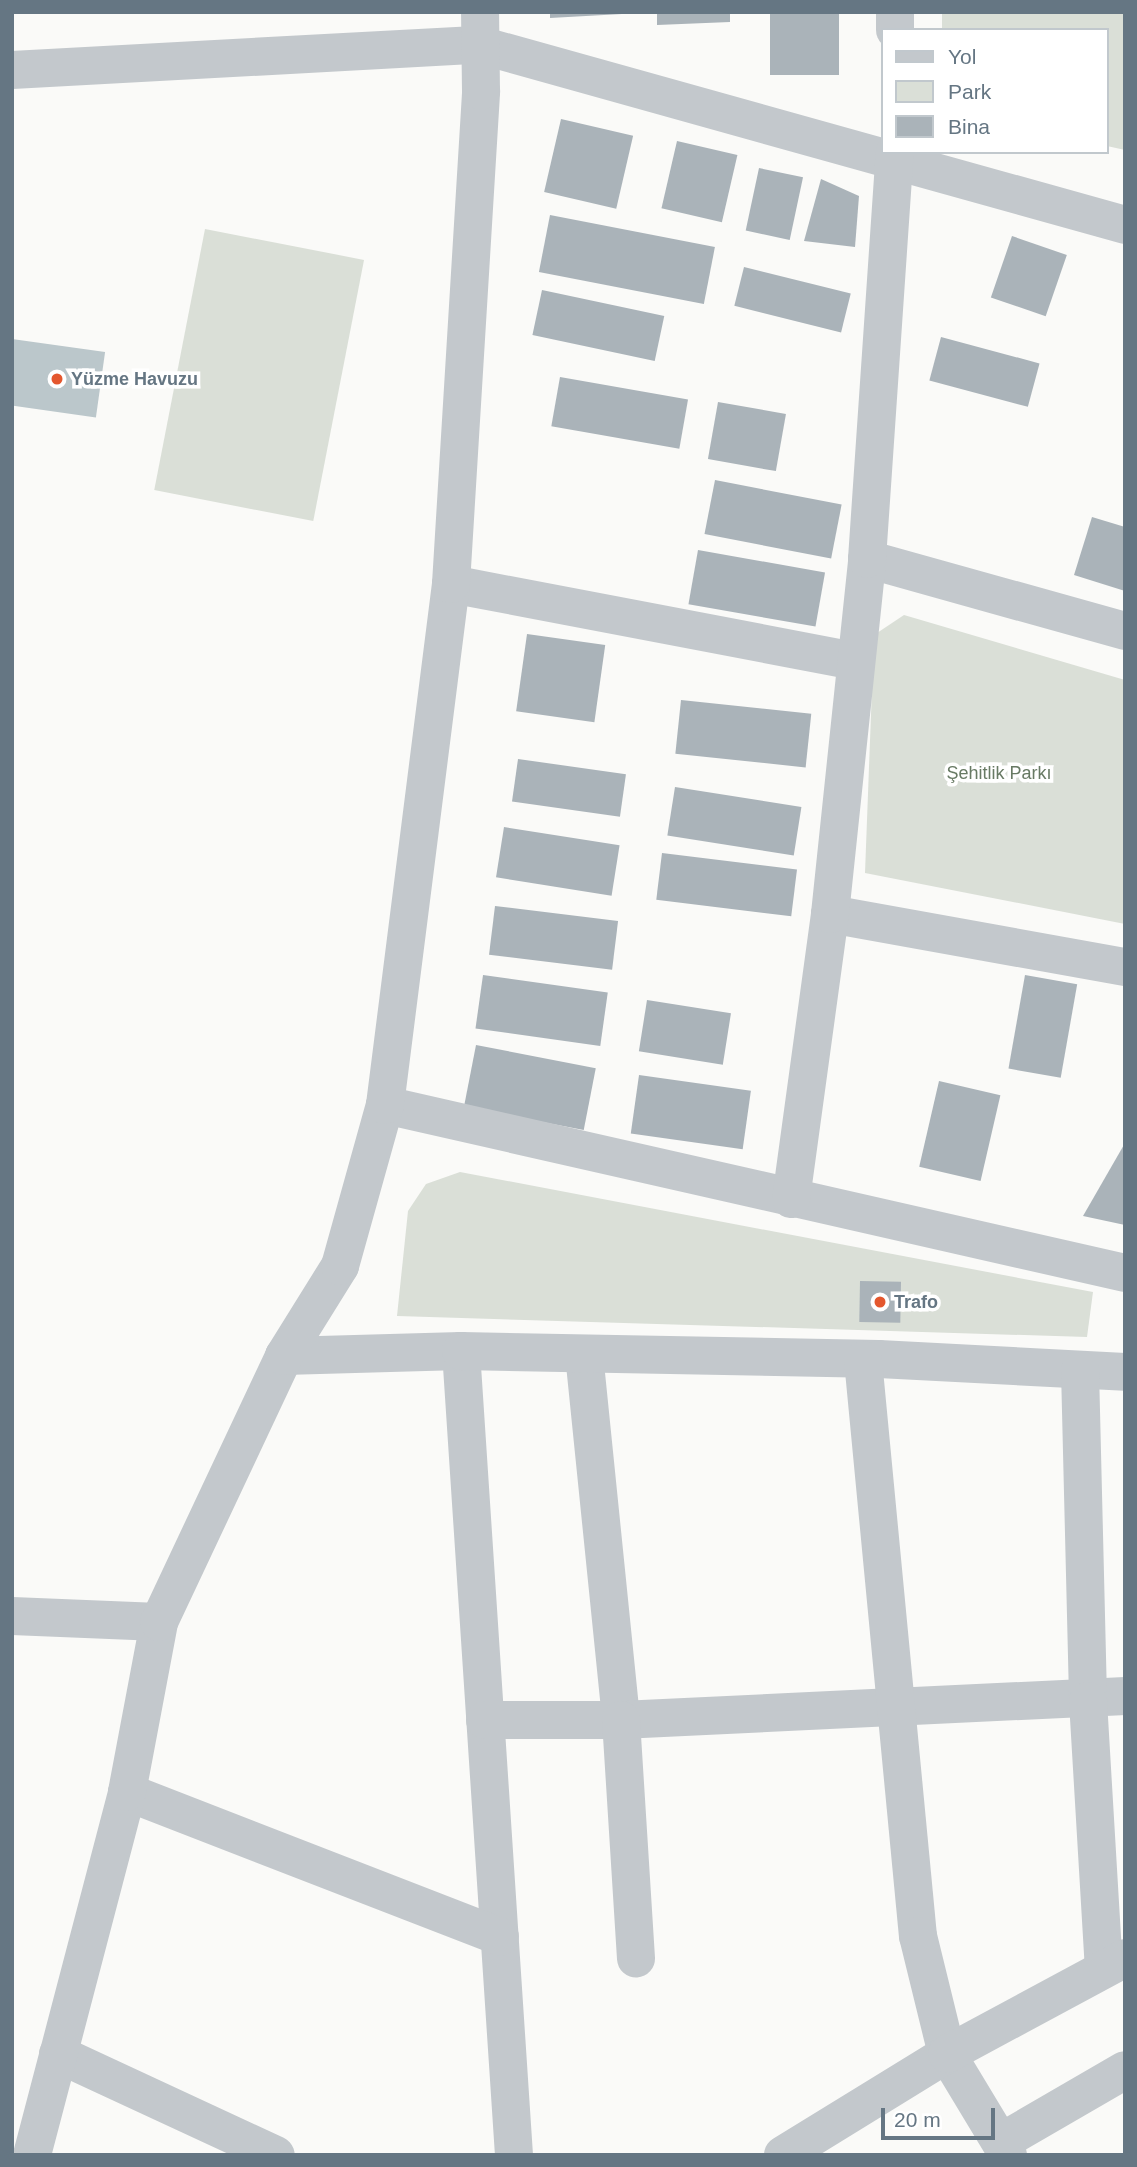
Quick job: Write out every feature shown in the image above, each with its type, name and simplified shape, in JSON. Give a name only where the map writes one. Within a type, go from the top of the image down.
[{"type":"street","points":[[33,2155],[127,1792],[159,1622],[284,1356],[340,1266],[384,1105],[451,584],[481,91],[480,29]]},
{"type":"street","points":[[12,70],[480,29],[881,153]]},
{"type":"street","points":[[791,1199],[830,914],[854,661],[867,559],[895,157],[1125,225]]},
{"type":"street","points":[[867,559],[1125,631]]},
{"type":"street","points":[[451,584],[854,661]]},
{"type":"street","points":[[830,914],[1125,967]]},
{"type":"street","points":[[384,1105],[1125,1273]]},
{"type":"street","points":[[284,1356],[461,1351],[863,1360],[1125,1372]]},
{"type":"street","points":[[461,1351],[514,2155]]},
{"type":"street","points":[[584,1354],[621,1720],[636,1959]]},
{"type":"street","points":[[863,1360],[893,1705],[918,1936],[947,2054],[1005,2149],[1125,2070]]},
{"type":"street","points":[[783,2155],[947,2054],[1114,1964],[1107,1699],[1080,1370]]},
{"type":"street","points":[[12,1616],[159,1622]]},
{"type":"street","points":[[485,1720],[621,1720],[893,1705],[1107,1699]]},
{"type":"street","points":[[127,1792],[500,1937]]},
{"type":"street","points":[[58,2054],[276,2155]]},
{"type":"green space","points":[[942,12],[1125,12],[1125,150],[1109,146],[1109,28],[942,28]]},
{"type":"green space","points":[[205,229],[364,260],[313,521],[154,490]]},
{"type":"green space","name":"Şehitlik Parkı","points":[[904,615],[1125,680],[1125,924],[865,873],[874,635]]},
{"type":"green space","points":[[460,1172],[1093,1292],[1087,1337],[397,1316],[408,1211],[426,1184]]},
{"type":"shaded area","name":"Yüzme Havuzu","points":[[12,339],[105,352],[96,417],[12,406]]},
{"type":"building","points":[[550,12],[622,12],[622,14],[550,18]]},
{"type":"building","points":[[657,12],[730,12],[730,22],[657,25]]},
{"type":"building","points":[[770,12],[839,12],[839,75],[770,75]]},
{"type":"building","points":[[561,119],[633,136],[616,209],[544,192]]},
{"type":"building","points":[[677,141],[737,155],[722,222],[661,208]]},
{"type":"building","points":[[759,168],[803,177],[790,240],[746,231]]},
{"type":"building","points":[[821,179],[859,196],[855,247],[804,241]]},
{"type":"building","points":[[550,215],[715,247],[704,304],[539,272]]},
{"type":"building","points":[[1012,236],[1067,255],[1046,316],[991,297]]},
{"type":"building","points":[[744,267],[851,294],[841,332],[734,306]]},
{"type":"building","points":[[542,290],[664,316],[655,361],[532,335]]},
{"type":"building","points":[[941,337],[1040,363],[1028,407],[929,380]]},
{"type":"building","points":[[560,377],[688,400],[679,449],[551,426]]},
{"type":"building","points":[[718,402],[786,414],[776,471],[708,459]]},
{"type":"building","points":[[715,480],[842,505],[831,559],[705,534]]},
{"type":"building","points":[[1092,517],[1125,527],[1125,591],[1074,575]]},
{"type":"building","points":[[698,550],[825,572],[815,627],[688,604]]},
{"type":"building","points":[[527,634],[605,645],[594,722],[516,711]]},
{"type":"building","points":[[681,700],[811,714],[806,767],[675,754]]},
{"type":"building","points":[[518,759],[626,774],[620,817],[512,802]]},
{"type":"building","points":[[675,787],[801,807],[794,855],[667,835]]},
{"type":"building","points":[[504,827],[620,845],[612,896],[496,877]]},
{"type":"building","points":[[662,853],[797,870],[791,916],[656,900]]},
{"type":"building","points":[[495,906],[618,921],[612,970],[489,955]]},
{"type":"building","points":[[483,975],[608,993],[600,1046],[475,1028]]},
{"type":"building","points":[[1025,975],[1077,984],[1061,1078],[1009,1069]]},
{"type":"building","points":[[647,1000],[731,1013],[723,1065],[639,1051]]},
{"type":"building","points":[[476,1045],[596,1068],[584,1130],[464,1107]]},
{"type":"building","points":[[639,1075],[751,1091],[743,1149],[631,1133]]},
{"type":"building","points":[[939,1081],[1000,1095],[981,1181],[919,1167]]},
{"type":"building","points":[[1125,1143],[1125,1225],[1083,1216]]},
{"type":"building","name":"Trafo","points":[[860,1281],[901,1282],[900,1323],[859,1322]]},
{"type":"place","name":"Yüzme Havuzu","points":[[57,379]]},
{"type":"place","name":"Trafo","points":[[880,1302]]}]
